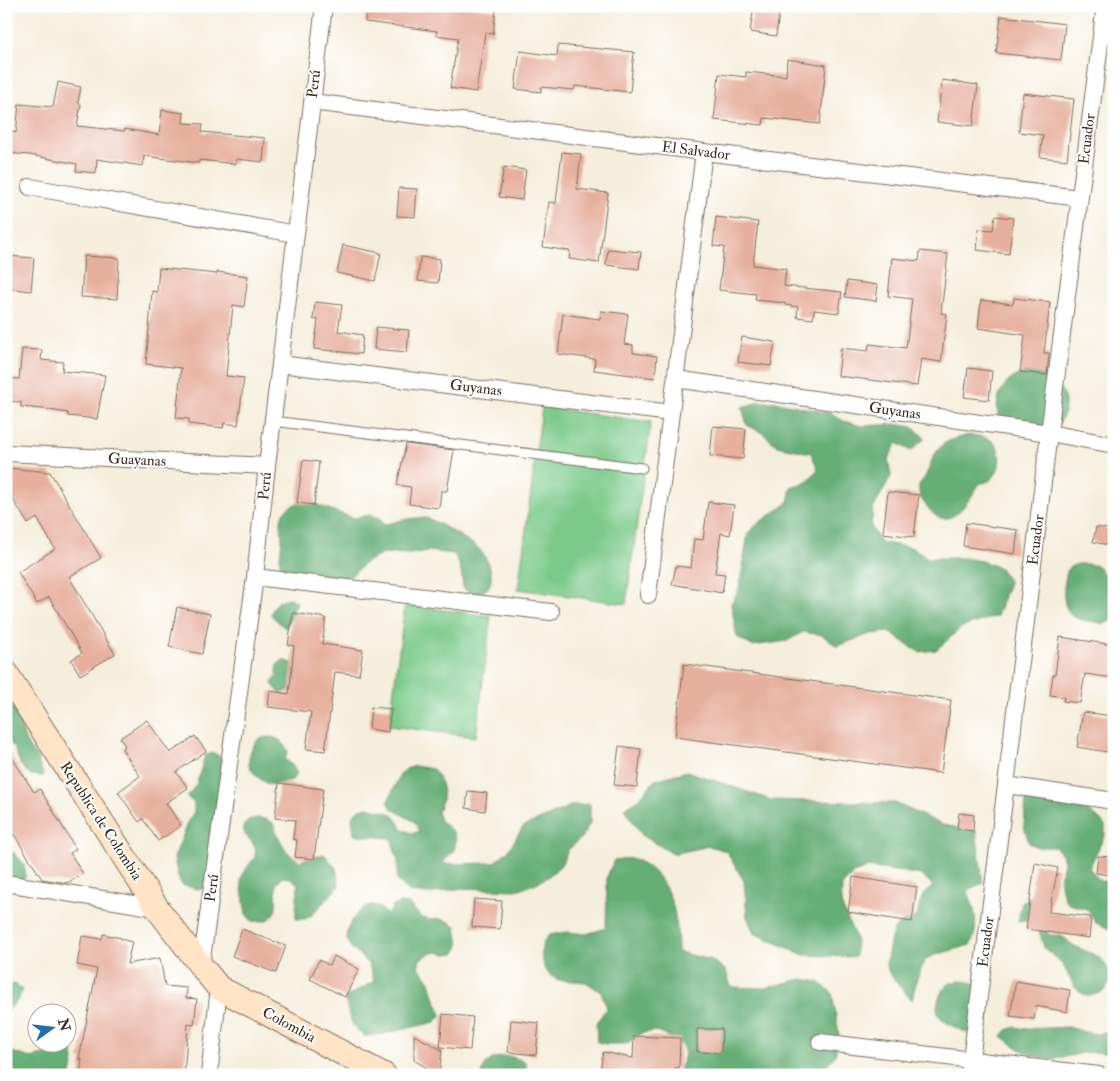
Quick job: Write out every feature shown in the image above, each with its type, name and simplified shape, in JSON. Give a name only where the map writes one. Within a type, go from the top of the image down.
[{"type":"street","name":"Perú","points":[[201,966],[255,577],[324,6]]},
{"type":"street","name":"Ecuador","points":[[970,1067],[1049,433],[1105,6]]},
{"type":"street","name":"El Salvador","points":[[312,102],[1080,198]]},
{"type":"street","points":[[648,596],[704,152]]},
{"type":"street","points":[[30,187],[296,234]]},
{"type":"street","name":"Guyanas","points":[[280,364],[671,413]]},
{"type":"street","name":"Guyanas","points":[[676,379],[1049,433],[1114,445]]},
{"type":"street","name":"Guayanas","points":[[6,453],[267,466]]},
{"type":"street","points":[[255,577],[550,612]]},
{"type":"street","name":"Republica de Colombia","points":[[6,673],[157,908],[201,966]]},
{"type":"street","points":[[1006,785],[1114,801]]},
{"type":"street","points":[[6,883],[157,908]]},
{"type":"street","name":"Colombia","points":[[201,966],[219,988],[384,1075]]},
{"type":"street","points":[[209,1075],[219,988]]},
{"type":"street","points":[[820,1042],[970,1067],[1098,1075]]},
{"type":"lane","points":[[273,421],[642,468]]},
{"type":"green space","points":[[1026,372],[1051,379],[1062,390],[1065,406],[1063,416],[1052,433],[999,421],[997,405],[1002,390],[1011,379]]},
{"type":"green space","points":[[759,402],[777,402],[829,413],[844,421],[861,426],[895,424],[913,427],[925,438],[911,451],[897,443],[888,459],[891,476],[873,509],[871,526],[880,542],[913,548],[928,558],[963,558],[981,561],[1000,568],[1009,582],[997,616],[962,627],[936,650],[919,652],[889,632],[870,634],[837,646],[822,635],[803,632],[787,641],[752,646],[737,637],[731,604],[739,589],[748,533],[760,522],[788,503],[791,487],[807,482],[818,469],[811,453],[777,446],[763,433],[747,425],[742,407]]},
{"type":"green space","points":[[542,407],[651,422],[626,604],[518,589]]},
{"type":"green space","points":[[970,435],[987,438],[995,444],[1000,457],[997,472],[987,482],[980,483],[965,505],[952,517],[944,519],[937,517],[921,498],[919,493],[920,484],[938,450],[946,442]]},
{"type":"green space","points":[[307,501],[353,518],[370,515],[379,518],[384,525],[410,519],[430,519],[474,545],[485,557],[491,573],[488,588],[482,592],[469,593],[463,588],[461,570],[454,554],[428,551],[409,554],[383,554],[366,562],[346,582],[295,577],[280,565],[281,521],[287,509]]},
{"type":"green space","points":[[1078,564],[1098,566],[1110,582],[1114,595],[1114,615],[1112,620],[1104,624],[1079,619],[1067,609],[1064,587],[1067,573],[1069,567]]},
{"type":"green space","points":[[289,598],[297,602],[285,628],[271,615],[277,603]]},
{"type":"green space","points":[[405,605],[491,616],[476,737],[389,726]]},
{"type":"green space","points":[[283,660],[292,663],[292,683],[288,691],[280,693],[272,684],[277,675],[277,665]]},
{"type":"green space","points":[[6,704],[11,705],[18,712],[25,740],[36,756],[44,776],[30,775],[21,766],[15,750],[6,735]]},
{"type":"green space","points":[[267,737],[280,740],[288,751],[285,759],[292,765],[297,774],[291,781],[268,784],[262,781],[250,767],[249,758],[252,747],[259,739]]},
{"type":"green space","points":[[214,753],[223,758],[207,884],[201,890],[182,885],[178,877],[174,858],[194,812],[194,803],[187,797],[197,783],[205,755]]},
{"type":"green space","points":[[415,766],[433,769],[440,780],[443,795],[437,812],[440,820],[453,832],[456,841],[454,850],[442,864],[493,863],[508,851],[523,827],[573,805],[590,804],[590,823],[581,838],[568,850],[561,865],[548,877],[532,885],[516,890],[462,888],[429,894],[410,892],[397,880],[398,861],[391,838],[354,835],[352,817],[358,810],[367,807],[393,814],[403,829],[411,833],[419,832],[415,822],[392,809],[388,801],[400,775],[406,769]]},
{"type":"green space","points":[[687,771],[771,800],[895,803],[943,825],[976,831],[983,883],[967,890],[976,925],[970,945],[926,959],[917,978],[912,1000],[887,969],[890,941],[896,927],[917,917],[921,899],[933,886],[922,875],[869,867],[853,873],[842,886],[841,904],[856,939],[855,957],[804,955],[754,933],[747,917],[744,881],[726,851],[709,846],[673,854],[642,835],[624,808],[639,799],[655,780]]},
{"type":"green space","points":[[1032,792],[1068,796],[1099,819],[1105,826],[1105,835],[1089,868],[1100,881],[1114,882],[1114,927],[1112,930],[1096,923],[1087,909],[1069,904],[1064,898],[1060,880],[1064,862],[1062,854],[1055,847],[1038,847],[1029,843],[1024,826],[1026,798]]},
{"type":"green space","points":[[257,818],[273,823],[283,845],[299,861],[324,854],[336,868],[339,886],[312,915],[305,919],[296,919],[298,884],[291,878],[282,877],[276,884],[276,906],[272,916],[261,921],[252,921],[246,914],[241,880],[244,872],[255,857],[256,849],[245,835],[243,827],[248,820]]},
{"type":"green space","points":[[6,845],[23,863],[25,878],[6,877]]},
{"type":"green space","points":[[631,858],[644,864],[664,884],[673,906],[678,952],[712,960],[726,971],[731,987],[766,988],[801,979],[819,982],[832,993],[839,1034],[835,1056],[817,1075],[677,1075],[685,1055],[683,1046],[673,1038],[655,1031],[642,1033],[626,1044],[597,1042],[596,1023],[607,1008],[601,992],[586,982],[559,980],[551,976],[545,970],[541,953],[543,943],[549,935],[567,932],[586,934],[606,928],[607,877],[614,860]]},
{"type":"green space","points":[[1030,898],[1039,899],[1048,935],[1063,937],[1103,961],[1112,975],[1107,988],[1098,994],[1088,996],[1080,992],[1074,986],[1062,963],[1044,948],[1037,922],[1029,920],[1018,921],[1022,903]]},
{"type":"green space","points":[[400,903],[409,904],[422,918],[440,919],[456,926],[459,946],[455,953],[437,952],[429,954],[420,959],[418,967],[430,982],[441,1016],[435,1022],[383,1034],[365,1036],[353,1024],[345,998],[374,981],[368,965],[348,944],[346,935],[350,924],[362,909],[367,906],[377,906],[388,915],[393,906]]},
{"type":"green space","points":[[958,981],[975,983],[985,992],[989,1014],[988,1022],[984,1028],[971,1035],[944,1020],[937,1012],[939,998],[944,989]]},
{"type":"green space","points":[[16,984],[22,990],[21,994],[12,1007],[6,1011],[6,986]]},
{"type":"green space","points":[[1016,1027],[1024,1029],[1069,1027],[1097,1034],[1114,1030],[1114,1054],[1090,1052],[1055,1059],[1040,1058],[1013,1045],[1002,1036],[1007,1030]]},
{"type":"green space","points":[[6,1050],[31,1058],[45,1054],[73,1054],[71,1075],[6,1075]]},
{"type":"green space","points":[[508,1056],[525,1062],[526,1075],[483,1075],[482,1072],[489,1061]]},
{"type":"building","points":[[366,6],[467,6],[496,10],[493,34],[485,33],[476,92],[450,88],[458,38],[436,35],[437,31],[365,22]]},
{"type":"building","points":[[754,6],[780,6],[776,36],[750,32]]},
{"type":"building","points":[[1001,16],[1065,24],[1061,60],[996,53]]},
{"type":"building","points":[[558,45],[634,52],[630,92],[575,86],[574,90],[541,87],[541,92],[515,89],[520,51],[557,56]]},
{"type":"building","points":[[787,59],[826,65],[820,124],[764,118],[763,125],[714,120],[719,74],[746,77],[746,72],[786,76]]},
{"type":"building","points":[[942,80],[978,85],[973,126],[937,122]]},
{"type":"building","points":[[58,82],[81,87],[78,103],[81,104],[77,126],[124,131],[125,129],[159,135],[162,110],[184,113],[183,123],[203,124],[202,132],[265,138],[263,162],[236,159],[236,164],[199,160],[199,163],[144,156],[143,166],[97,159],[96,173],[76,171],[77,164],[30,155],[6,153],[6,127],[16,133],[19,104],[53,107]]},
{"type":"building","points":[[1023,93],[1074,99],[1067,160],[1040,157],[1043,135],[1019,132]]},
{"type":"building","points":[[562,152],[581,154],[577,189],[608,193],[599,263],[569,259],[570,251],[543,247],[549,202],[556,203]]},
{"type":"building","points":[[504,167],[526,170],[522,200],[499,197]]},
{"type":"building","points":[[399,188],[417,189],[415,217],[397,216]]},
{"type":"building","points":[[995,216],[1013,218],[1009,254],[977,250],[979,229],[993,230]]},
{"type":"building","points":[[716,217],[758,222],[753,265],[786,269],[784,286],[842,292],[839,313],[814,310],[813,319],[797,317],[798,307],[785,305],[785,303],[755,300],[756,294],[719,290],[724,247],[713,246]]},
{"type":"building","points":[[343,245],[381,253],[375,281],[337,273]]},
{"type":"building","points":[[608,249],[641,252],[639,269],[606,265]]},
{"type":"building","points":[[920,251],[948,254],[941,313],[947,314],[941,362],[921,359],[917,386],[838,376],[841,348],[868,351],[869,344],[906,348],[912,299],[888,296],[892,258],[919,261]]},
{"type":"building","points":[[6,256],[34,258],[31,291],[6,288]]},
{"type":"building","points":[[84,256],[119,258],[117,299],[81,297]]},
{"type":"building","points":[[420,257],[440,259],[438,283],[418,281]]},
{"type":"building","points":[[159,268],[248,276],[244,307],[233,305],[226,376],[244,378],[238,425],[224,423],[223,428],[189,424],[189,419],[176,418],[181,368],[146,364],[152,291],[157,292]]},
{"type":"building","points":[[847,281],[878,285],[876,301],[845,297]]},
{"type":"building","points":[[1014,298],[1050,302],[1044,353],[1049,353],[1047,375],[1020,372],[1025,335],[978,328],[981,300],[1013,304]]},
{"type":"building","points":[[315,302],[342,305],[338,331],[363,335],[361,354],[314,349],[318,320],[313,319]]},
{"type":"building","points":[[601,311],[628,314],[624,344],[633,345],[633,353],[657,356],[655,378],[594,370],[595,359],[558,354],[563,314],[600,319]]},
{"type":"building","points":[[376,327],[409,330],[407,352],[374,349]]},
{"type":"building","points":[[742,337],[775,342],[771,366],[738,362]]},
{"type":"building","points":[[22,349],[42,350],[41,360],[63,362],[62,371],[105,375],[97,419],[68,416],[68,413],[21,407],[21,402],[6,401],[6,378],[19,379]]},
{"type":"building","points":[[968,368],[992,371],[989,400],[964,397]]},
{"type":"building","points":[[713,426],[746,429],[743,459],[710,456]]},
{"type":"building","points":[[406,444],[454,450],[447,491],[441,491],[439,508],[409,504],[411,487],[397,485]]},
{"type":"building","points":[[303,460],[319,462],[314,505],[297,503]]},
{"type":"building","points":[[6,468],[50,472],[101,558],[69,577],[115,654],[80,675],[71,660],[82,653],[49,597],[37,604],[18,572],[55,549],[37,518],[28,524],[6,488]]},
{"type":"building","points":[[888,492],[919,495],[914,537],[883,533]]},
{"type":"building","points":[[708,502],[734,505],[730,535],[721,533],[715,573],[725,574],[722,593],[672,584],[676,566],[691,568],[694,539],[703,540]]},
{"type":"building","points":[[966,523],[1018,530],[1015,554],[963,546]]},
{"type":"building","points":[[1096,527],[1114,530],[1114,546],[1093,542]]},
{"type":"building","points":[[177,607],[210,614],[202,654],[169,647]]},
{"type":"building","points":[[293,613],[326,618],[322,644],[363,650],[359,675],[335,672],[325,751],[306,749],[311,712],[268,707],[270,691],[289,694],[294,646],[288,645]]},
{"type":"building","points":[[1060,637],[1114,645],[1114,678],[1085,674],[1080,703],[1063,701],[1064,697],[1050,695],[1053,675],[1055,675]]},
{"type":"building","points":[[684,664],[951,700],[941,773],[675,737]]},
{"type":"building","points":[[371,707],[391,709],[388,732],[369,729]]},
{"type":"building","points":[[1083,712],[1112,716],[1107,752],[1077,747]]},
{"type":"building","points":[[147,720],[170,753],[195,736],[206,751],[176,772],[188,788],[166,803],[181,826],[158,841],[143,819],[139,822],[118,792],[140,776],[122,749],[125,746],[120,738]]},
{"type":"building","points":[[619,746],[641,749],[637,787],[614,785]]},
{"type":"building","points":[[6,748],[34,792],[40,789],[76,849],[70,853],[83,874],[67,883],[42,879],[6,822]]},
{"type":"building","points":[[279,783],[323,789],[314,859],[295,857],[297,840],[293,839],[295,820],[275,818]]},
{"type":"building","points":[[468,791],[487,793],[485,811],[466,808]]},
{"type":"building","points":[[959,813],[974,815],[973,831],[957,829]]},
{"type":"building","points":[[1098,856],[1114,857],[1114,876],[1096,873]]},
{"type":"building","points":[[1035,863],[1058,868],[1049,912],[1091,917],[1089,938],[1026,929]]},
{"type":"building","points":[[853,877],[917,887],[912,922],[848,912]]},
{"type":"building","points":[[474,899],[502,901],[500,929],[472,927]]},
{"type":"building","points":[[242,929],[286,946],[276,973],[232,956]]},
{"type":"building","points":[[103,934],[132,942],[127,964],[160,958],[165,986],[187,988],[186,998],[197,999],[194,1025],[188,1024],[184,1075],[80,1075],[82,1059],[79,1059],[97,969],[77,965],[82,936],[102,939]]},
{"type":"building","points":[[334,956],[359,969],[345,997],[310,979],[319,960],[329,965]]},
{"type":"building","points":[[1016,981],[1070,990],[1067,1012],[1036,1006],[1034,1019],[1010,1016]]},
{"type":"building","points":[[443,1014],[473,1017],[470,1050],[440,1047]]},
{"type":"building","points":[[511,1020],[539,1023],[536,1055],[508,1052]]},
{"type":"building","points":[[697,1029],[722,1029],[721,1053],[697,1052]]},
{"type":"building","points":[[414,1035],[442,1050],[439,1075],[414,1060]]},
{"type":"building","points":[[634,1036],[680,1038],[679,1068],[675,1068],[675,1075],[616,1075],[600,1072],[603,1052],[633,1058]]}]
